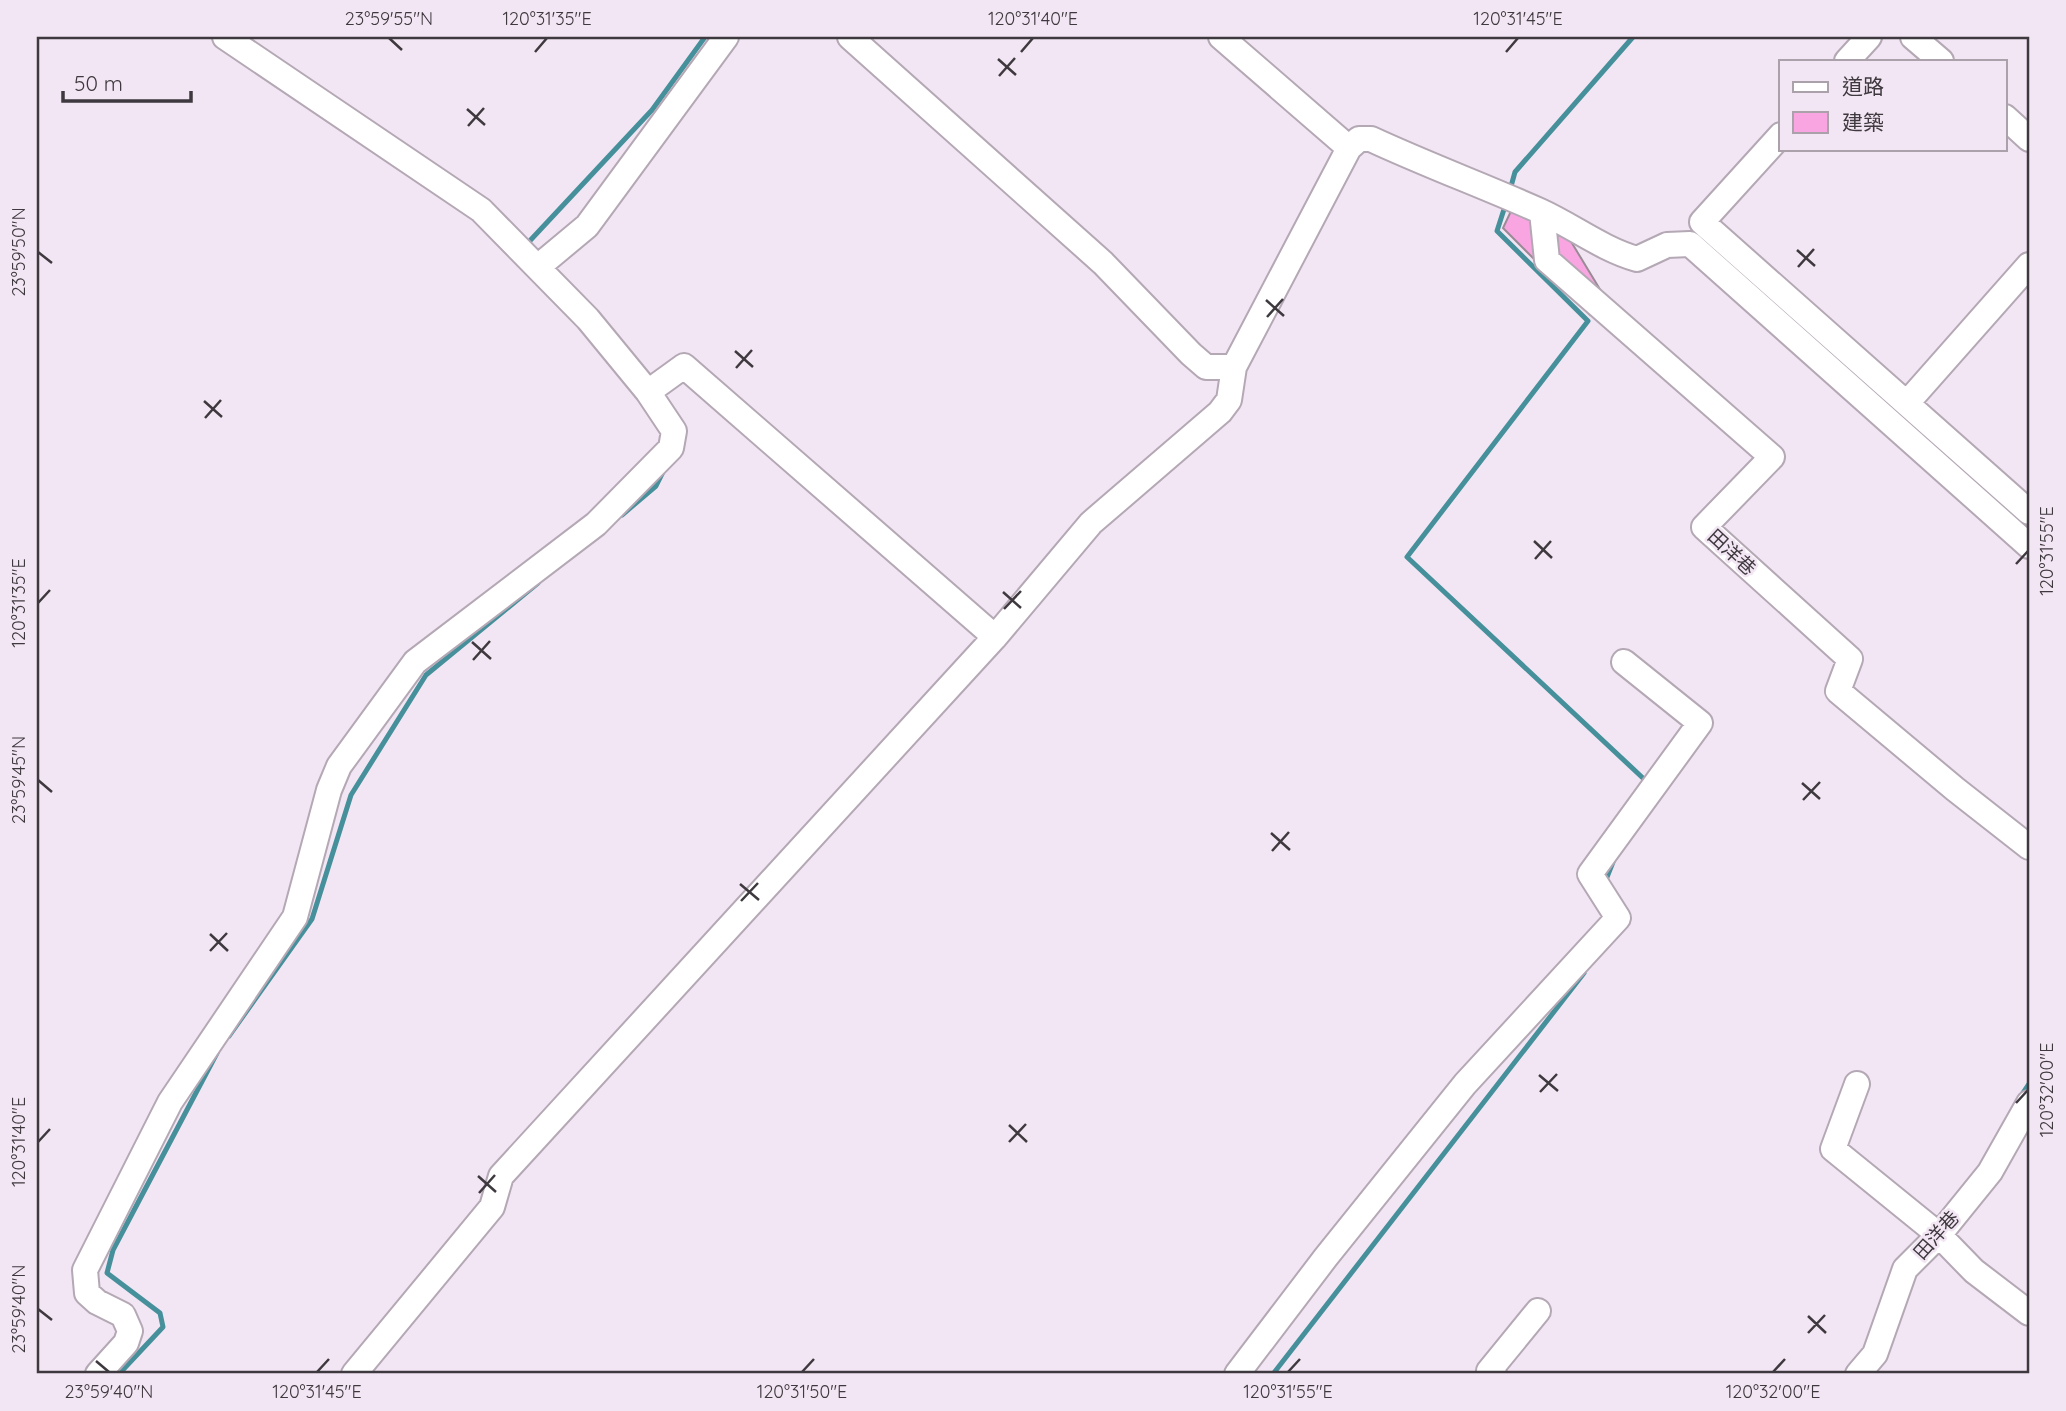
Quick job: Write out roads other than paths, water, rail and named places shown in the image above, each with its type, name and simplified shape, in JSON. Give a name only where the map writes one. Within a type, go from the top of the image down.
[{"type":"street","points":[[98,1374],[126,1343],[130,1331],[123,1315],[97,1302],[87,1293],[85,1270],[170,1102],[295,916],[329,790],[339,766],[415,662],[596,524],[671,448],[674,431],[648,393],[589,319],[539,266],[472,204],[225,37]]},
{"type":"street","points":[[539,266],[587,226],[726,37]]},
{"type":"street","points":[[850,37],[1103,263],[1206,367],[1234,367]]},
{"type":"street","points":[[1222,37],[1349,148]]},
{"type":"street","points":[[1848,60],[1869,37]]},
{"type":"street","points":[[1913,37],[1940,60]]},
{"type":"street","points":[[2007,119],[2029,139]]},
{"type":"street","points":[[1779,137],[1702,222],[2029,512]]},
{"type":"street","points":[[354,1374],[492,1208],[501,1176],[995,637],[1091,523],[1220,412],[1229,400],[1234,367],[1349,148],[1359,139],[1371,139],[1448,175],[1542,212],[1617,253],[1637,259],[1667,245],[1690,243],[2029,545]]},
{"type":"street","name":"田洋巷","points":[[1542,212],[1547,260],[1772,457],[1704,527],[1850,659],[1838,691],[2029,847]]},
{"type":"street","points":[[1907,403],[2029,265]]},
{"type":"street","points":[[648,393],[684,366],[995,637]]},
{"type":"street","points":[[1237,1374],[1326,1257],[1465,1084],[1618,918],[1590,874],[1700,723],[1624,662]]},
{"type":"street","points":[[1857,1084],[1833,1149],[1938,1235],[1974,1271],[2029,1313]]},
{"type":"street","name":"田洋巷","points":[[1858,1374],[1875,1354],[1905,1269],[1938,1235],[1990,1172],[2029,1103]]},
{"type":"street","points":[[1494,1374],[1489,1371],[1538,1311]]},
{"type":"waterway","points":[[525,246],[652,110],[705,37]]},
{"type":"waterway","points":[[1510,190],[1515,172],[1633,37]]},
{"type":"waterway","points":[[1506,203],[1497,231],[1588,321],[1407,557],[1645,780],[1643,784]]},
{"type":"waterway","points":[[622,515],[656,486],[663,472]]},
{"type":"waterway","points":[[229,1036],[312,919],[351,795],[426,675],[538,583]]},
{"type":"waterway","points":[[1605,882],[1613,862]]},
{"type":"waterway","points":[[1273,1374],[1584,973]]},
{"type":"waterway","points":[[119,1374],[163,1327],[160,1313],[107,1273],[113,1250],[217,1053]]},
{"type":"waterway","points":[[2021,1096],[2029,1084]]}]
